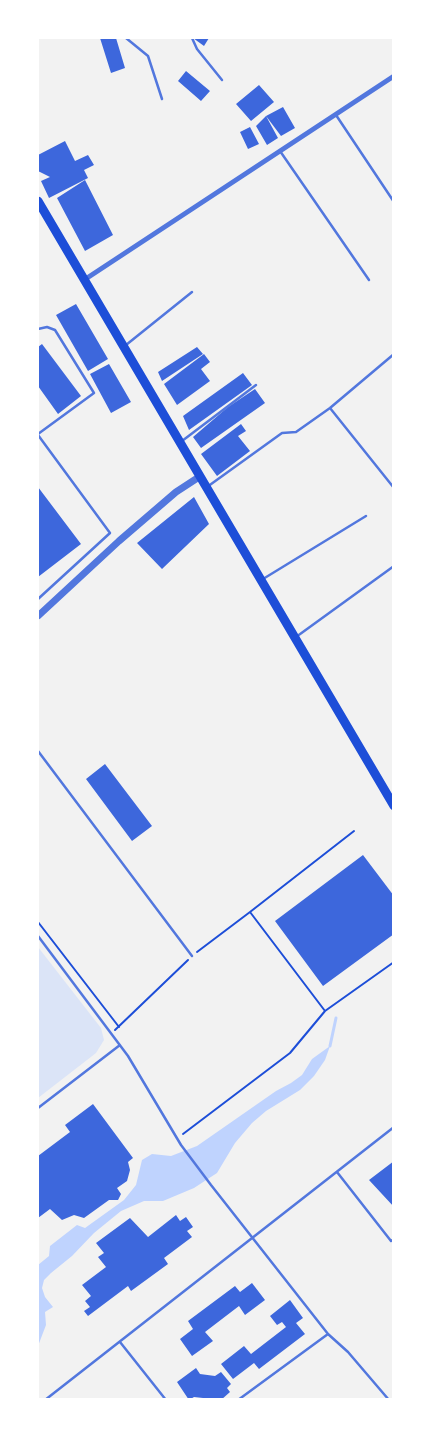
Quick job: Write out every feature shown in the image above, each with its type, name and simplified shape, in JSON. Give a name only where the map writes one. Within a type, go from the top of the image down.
[{"type":"main road","points":[[38,201],[394,806]]},
{"type":"street","points":[[84,280],[280,149],[394,76]]},
{"type":"street","points":[[38,616],[119,541],[176,492],[199,477]]},
{"type":"lane","points":[[126,38],[148,56],[162,99]]},
{"type":"lane","points":[[192,38],[197,49],[222,80]]},
{"type":"lane","points":[[335,114],[394,202]]},
{"type":"lane","points":[[280,149],[369,280]]},
{"type":"lane","points":[[123,347],[192,292]]},
{"type":"lane","points":[[38,328],[47,327],[55,330],[94,393],[38,434],[110,533],[38,599]]},
{"type":"lane","points":[[206,488],[282,433],[296,432],[330,408],[394,354]]},
{"type":"lane","points":[[179,443],[256,385]]},
{"type":"lane","points":[[330,408],[394,488]]},
{"type":"lane","points":[[262,580],[366,516]]},
{"type":"lane","points":[[296,637],[394,566]]},
{"type":"lane","points":[[38,751],[192,956]]},
{"type":"lane","points":[[38,936],[120,1044],[177,1139],[211,1185],[328,1334],[348,1352],[389,1400]]},
{"type":"lane","points":[[38,1108],[120,1044]]},
{"type":"lane","points":[[45,1400],[394,1127]]},
{"type":"lane","points":[[337,1172],[391,1240],[394,1239]]},
{"type":"lane","points":[[238,1400],[328,1334]]},
{"type":"lane","points":[[120,1342],[166,1400]]},
{"type":"path","points":[[111,1033],[192,956],[354,831]]},
{"type":"path","points":[[250,912],[325,1011]]},
{"type":"path","points":[[38,922],[118,1027]]},
{"type":"path","points":[[177,1139],[290,1053],[325,1011],[394,962]]},
{"type":"shaded area","points":[[38,947],[101,1028],[104,1040],[96,1053],[38,1098]]},
{"type":"water","points":[[330,1046],[325,1060],[314,1076],[300,1090],[266,1111],[252,1123],[235,1143],[217,1173],[194,1188],[163,1201],[144,1201],[121,1211],[94,1233],[72,1256],[44,1280],[42,1288],[45,1297],[53,1307],[45,1312],[46,1325],[38,1346],[38,1265],[49,1256],[50,1246],[77,1225],[85,1228],[124,1200],[136,1185],[142,1160],[152,1154],[171,1156],[197,1146],[302,1075],[312,1059]]},
{"type":"building","points":[[100,38],[116,38],[125,68],[111,73]]},
{"type":"building","points":[[193,38],[209,38],[204,46]]},
{"type":"building","points":[[186,71],[210,91],[201,101],[178,81]]},
{"type":"building","points":[[259,85],[274,102],[251,121],[236,104]]},
{"type":"building","points":[[283,107],[295,128],[281,136],[266,116]]},
{"type":"building","points":[[266,116],[278,138],[267,145],[256,126]]},
{"type":"building","points":[[250,127],[259,144],[248,149],[240,132]]},
{"type":"building","points":[[65,141],[75,161],[88,155],[94,165],[84,170],[88,178],[49,198],[41,181],[50,177],[38,171],[38,155]]},
{"type":"building","points":[[85,180],[113,235],[85,251],[57,198]]},
{"type":"building","points":[[76,304],[108,359],[88,371],[56,315]]},
{"type":"building","points":[[42,344],[81,396],[58,414],[38,386],[38,347]]},
{"type":"building","points":[[197,347],[203,354],[162,381],[158,372]]},
{"type":"building","points":[[204,354],[210,362],[201,369],[210,381],[177,405],[164,384]]},
{"type":"building","points":[[109,364],[131,402],[111,413],[90,374]]},
{"type":"building","points":[[243,373],[252,385],[189,430],[183,416]]},
{"type":"building","points":[[255,389],[265,403],[201,448],[193,437],[228,407]]},
{"type":"building","points":[[241,424],[246,431],[238,436],[250,451],[217,476],[201,454]]},
{"type":"building","points":[[38,487],[81,544],[38,577]]},
{"type":"building","points":[[194,497],[209,524],[162,569],[137,543]]},
{"type":"building","points":[[105,764],[152,826],[132,841],[86,779]]},
{"type":"building","points":[[363,855],[394,896],[394,934],[323,986],[275,921]]},
{"type":"building","points":[[93,1104],[133,1158],[128,1162],[130,1170],[127,1181],[117,1188],[121,1194],[118,1200],[109,1200],[84,1218],[74,1215],[62,1220],[50,1209],[38,1218],[38,1156],[70,1132],[65,1125]]},
{"type":"building","points":[[394,1161],[394,1207],[369,1180]]},
{"type":"building","points":[[176,1215],[180,1221],[186,1217],[193,1227],[187,1231],[192,1237],[164,1258],[168,1264],[131,1291],[128,1286],[88,1316],[84,1311],[90,1307],[85,1301],[91,1296],[82,1285],[106,1267],[98,1257],[104,1253],[96,1243],[130,1218],[148,1237]]},
{"type":"building","points":[[252,1283],[265,1300],[245,1315],[239,1306],[205,1332],[213,1341],[192,1356],[180,1339],[193,1329],[188,1321],[235,1286],[240,1292]]},
{"type":"building","points":[[290,1300],[303,1318],[296,1323],[305,1334],[259,1369],[254,1363],[233,1379],[221,1364],[244,1346],[251,1354],[286,1327],[282,1322],[277,1325],[270,1316]]},
{"type":"building","points":[[196,1368],[200,1374],[215,1376],[221,1372],[231,1384],[227,1388],[230,1392],[221,1400],[194,1397],[189,1400],[177,1382]]},
{"type":"waterway","points":[[330,1046],[336,1018]]}]
